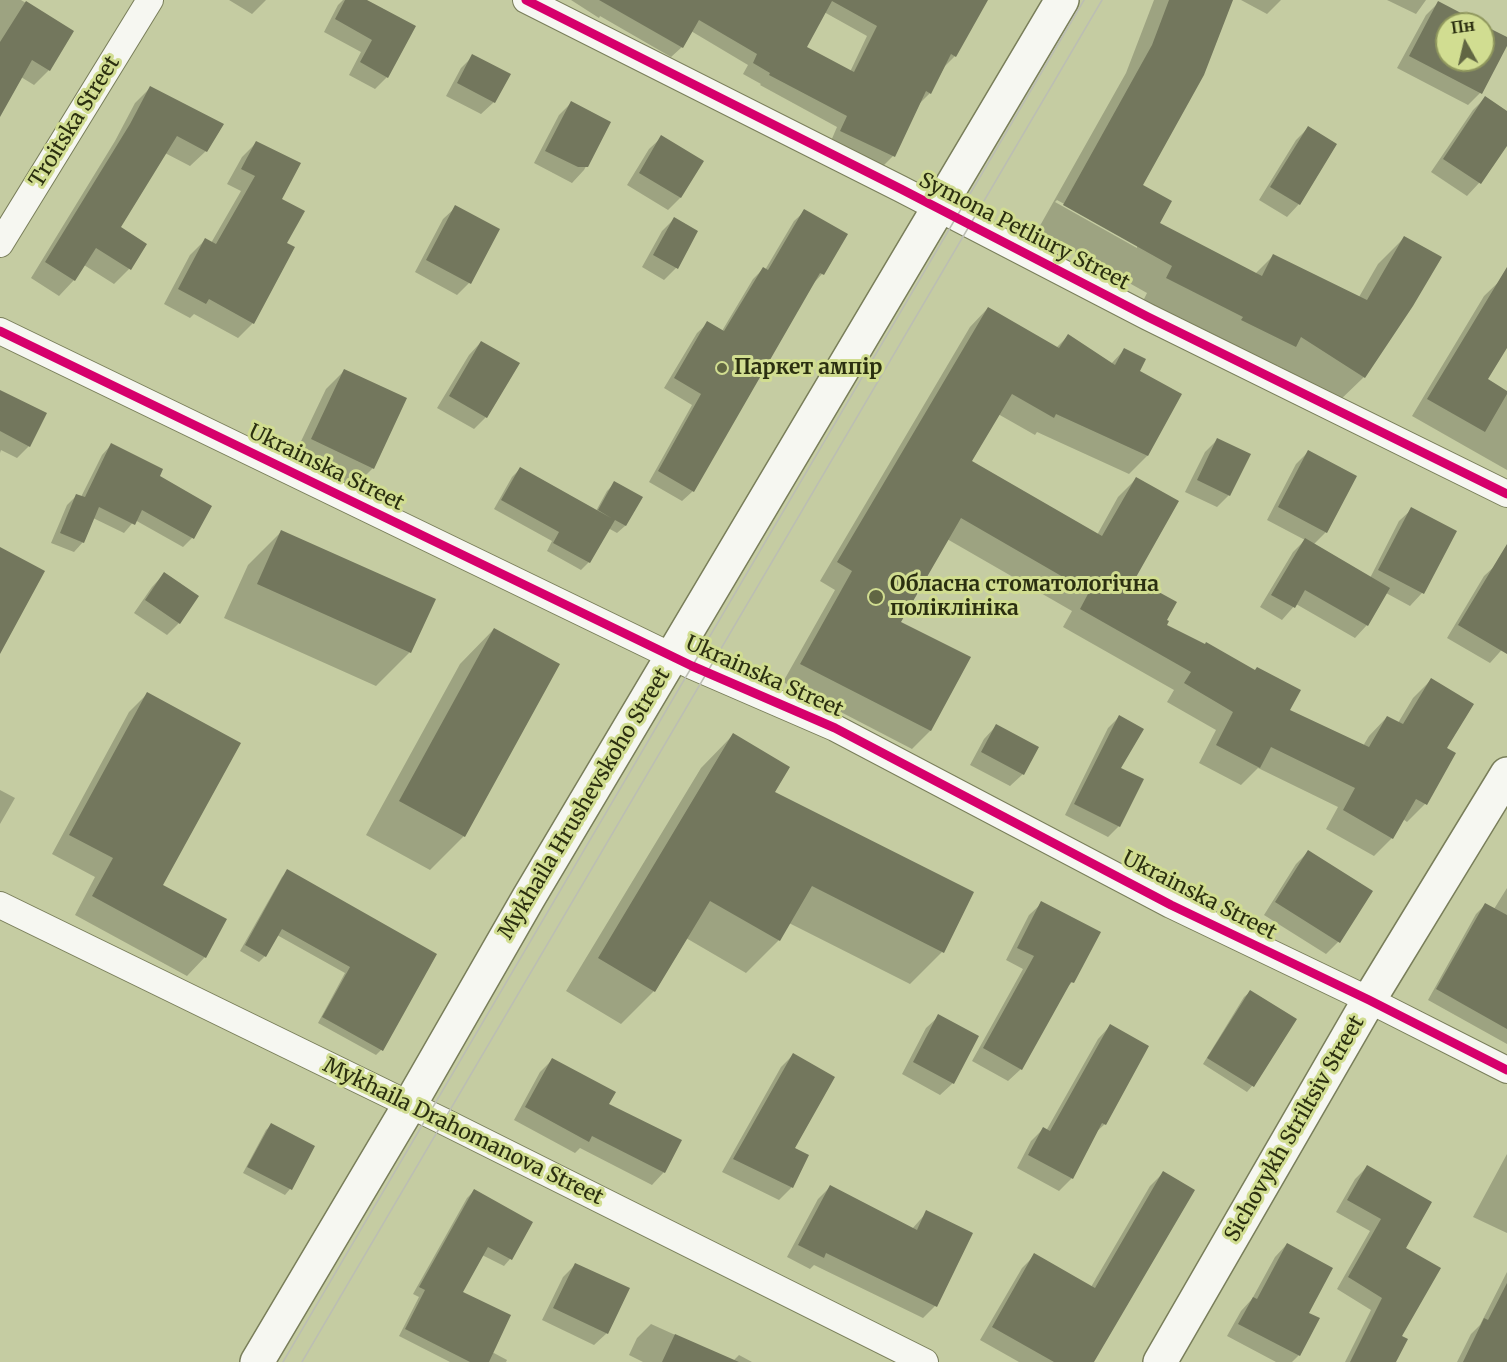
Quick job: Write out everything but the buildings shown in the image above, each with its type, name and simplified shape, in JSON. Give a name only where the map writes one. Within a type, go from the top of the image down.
[{"type":"main road","name":"Mykhaila Hrushevskoho Street","points":[[257,1362],[409,1106],[529,897],[1062,0]]},
{"type":"main road","name":"Sichovykh Striltsiv Street","points":[[1160,1362],[1369,1000],[1507,774]]},
{"type":"street","name":"Troitska Street","points":[[0,244],[150,0]]},
{"type":"street","name":"Symona Petliury Street","points":[[526,0],[940,208],[1148,317],[1507,495]]},
{"type":"street","name":"Ukrainska Street","points":[[0,331],[673,656],[835,728],[1171,905],[1369,1000],[1507,1071]]},
{"type":"street","name":"Mykhaila Drahomanova Street","points":[[0,905],[925,1362]]},
{"type":"tram line","points":[[283,1362],[1084,0]]},
{"type":"tram line","points":[[302,1362],[1102,0]]},
{"type":"cycle path","points":[[526,0],[901,189],[1148,317],[1507,494]]},
{"type":"cycle path","points":[[0,331],[692,666],[835,728],[1171,905],[1369,1000],[1507,1070]]},
{"type":"place","name":"Паркет ампір","points":[[722,368]]},
{"type":"place","name":"Обласна стоматологічна поліклініка","points":[[876,597]]}]
